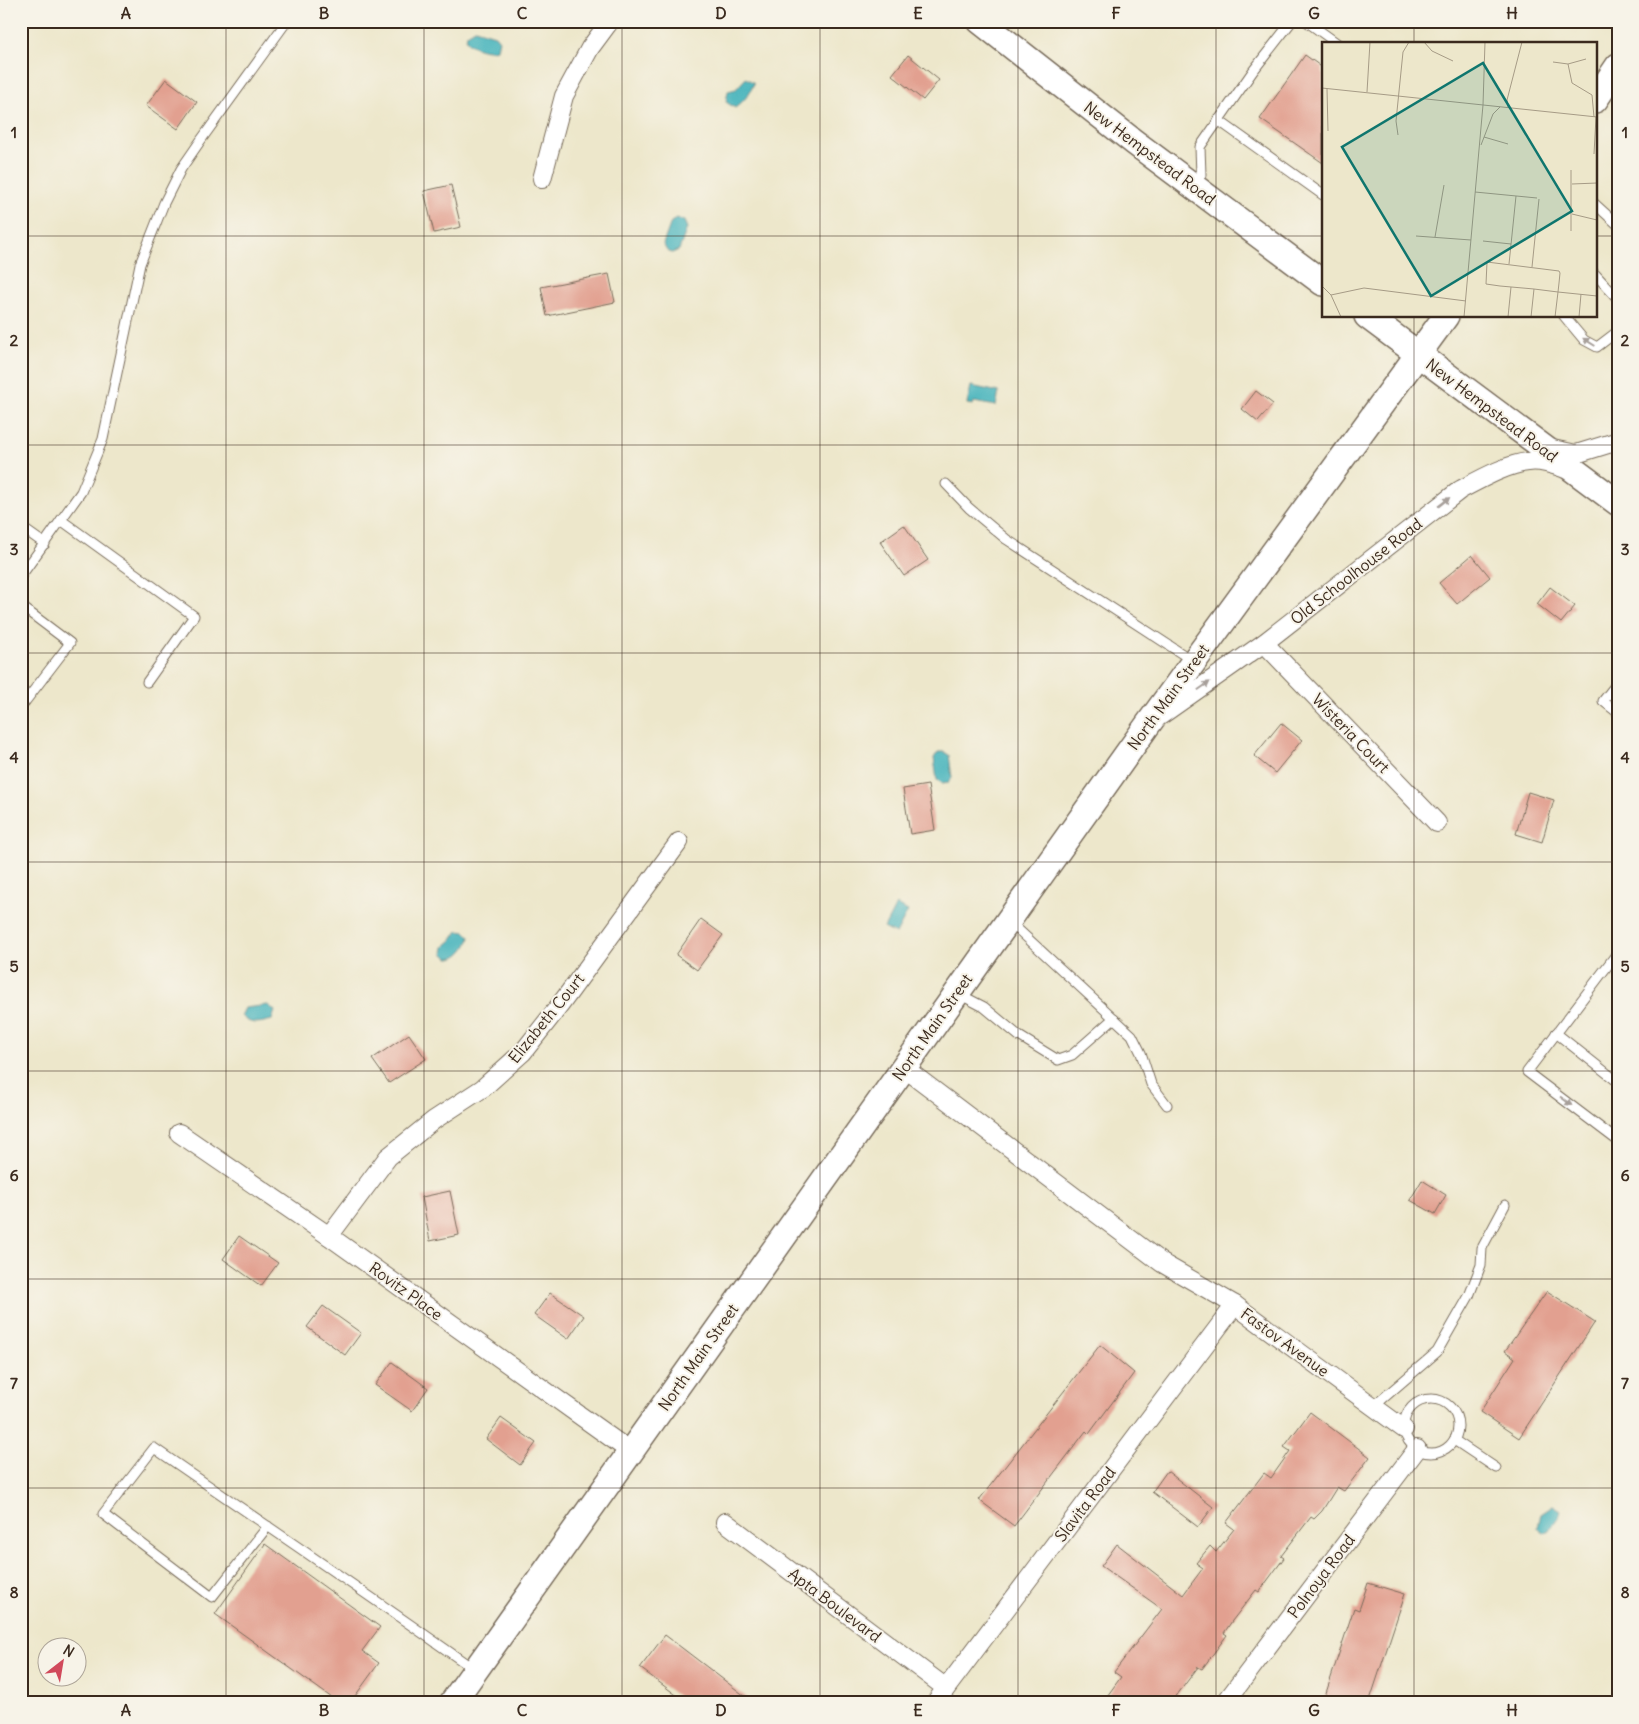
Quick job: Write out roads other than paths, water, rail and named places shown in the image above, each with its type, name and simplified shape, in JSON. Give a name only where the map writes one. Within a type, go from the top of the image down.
[{"type":"main road","name":"New Hempstead Road","points":[[980,21],[1134,142],[1322,281]]},
{"type":"main road","points":[[1596,99],[1618,66]]},
{"type":"main road","name":"New Hempstead Road","points":[[1370,318],[1618,503]]},
{"type":"main road","name":"North Main Street","points":[[452,1703],[1149,723],[1445,318]]},
{"type":"street","points":[[542,179],[564,96],[590,48],[610,21]]},
{"type":"street","points":[[1538,445],[1576,454],[1618,441]]},
{"type":"street","name":"Old Schoolhouse Road","points":[[1149,723],[1264,643],[1460,490],[1496,472],[1528,462],[1550,463],[1578,474]]},
{"type":"street","name":"Wisteria Court","points":[[1264,643],[1437,823]]},
{"type":"street","name":"Elizabeth Court","points":[[329,1236],[388,1157],[434,1120],[483,1088],[523,1052],[560,1005],[679,842]]},
{"type":"street","name":"Fastov Avenue","points":[[903,1067],[1162,1263],[1235,1305],[1404,1429]]},
{"type":"street","name":"Rovitz Place","points":[[179,1133],[329,1236],[631,1452]]},
{"type":"street","name":"Slavita Road","points":[[935,1703],[1235,1305]]},
{"type":"street","name":"Polnoya Road","points":[[1225,1703],[1417,1449]]},
{"type":"street","name":"Apta Boulevard","points":[[725,1522],[946,1688]]},
{"type":"lane","points":[[21,576],[80,492],[103,439],[140,264],[164,203],[181,169],[200,140],[287,21]]},
{"type":"lane","points":[[1194,185],[1201,175],[1200,147],[1292,21]]},
{"type":"lane","points":[[1306,21],[1335,42]]},
{"type":"lane","points":[[1218,120],[1322,194]]},
{"type":"lane","points":[[1596,205],[1618,225]]},
{"type":"lane","points":[[1596,275],[1618,299]]},
{"type":"lane","points":[[1566,318],[1584,340],[1597,347],[1618,331]]},
{"type":"lane","points":[[946,484],[968,508],[1006,540],[1194,662]]},
{"type":"lane","points":[[61,520],[194,616],[147,682]]},
{"type":"lane","points":[[21,527],[45,544]]},
{"type":"lane","points":[[21,606],[70,643],[21,707]]},
{"type":"lane","points":[[1618,682],[1603,701],[1618,713]]},
{"type":"lane","points":[[1008,921],[1132,1035],[1142,1053],[1151,1084],[1167,1105]]},
{"type":"lane","points":[[1618,952],[1527,1072],[1618,1141]]},
{"type":"lane","points":[[956,993],[984,1006],[1019,1036],[1058,1060],[1072,1055],[1114,1018]]},
{"type":"lane","points":[[1556,1033],[1618,1082]]},
{"type":"lane","points":[[1373,1407],[1436,1352],[1469,1296],[1481,1265],[1482,1248],[1505,1205]]},
{"type":"lane","points":[[1424,1400],[1442,1401],[1456,1414],[1458,1423],[1454,1440],[1441,1450],[1425,1452],[1417,1449],[1411,1443],[1404,1429],[1405,1418],[1409,1410],[1424,1400]]},
{"type":"lane","points":[[1454,1440],[1496,1468]]},
{"type":"lane","points":[[268,1526],[212,1597],[103,1514],[154,1448],[268,1526],[475,1670]]},
{"type":"water","points":[[475,29],[495,35],[499,40],[497,49],[480,49],[468,43],[466,40],[467,34]]},
{"type":"water","points":[[746,78],[754,83],[751,91],[735,108],[726,102],[728,91],[736,89]]},
{"type":"water","points":[[677,218],[684,221],[687,228],[679,250],[672,253],[667,251],[663,244],[671,222]]},
{"type":"water","points":[[971,386],[999,392],[996,406],[974,402],[973,405],[967,404]]},
{"type":"water","points":[[938,752],[944,752],[949,755],[952,778],[949,782],[942,783],[937,780],[934,758]]},
{"type":"water","points":[[896,905],[908,911],[896,934],[884,928]]},
{"type":"water","points":[[458,931],[466,932],[470,937],[469,941],[456,957],[448,958],[443,953],[444,947]]},
{"type":"water","points":[[268,1005],[275,1011],[272,1020],[260,1023],[252,1022],[241,1016],[245,1008]]},
{"type":"water","points":[[1553,1505],[1561,1510],[1550,1530],[1544,1533],[1538,1528],[1541,1513]]}]
